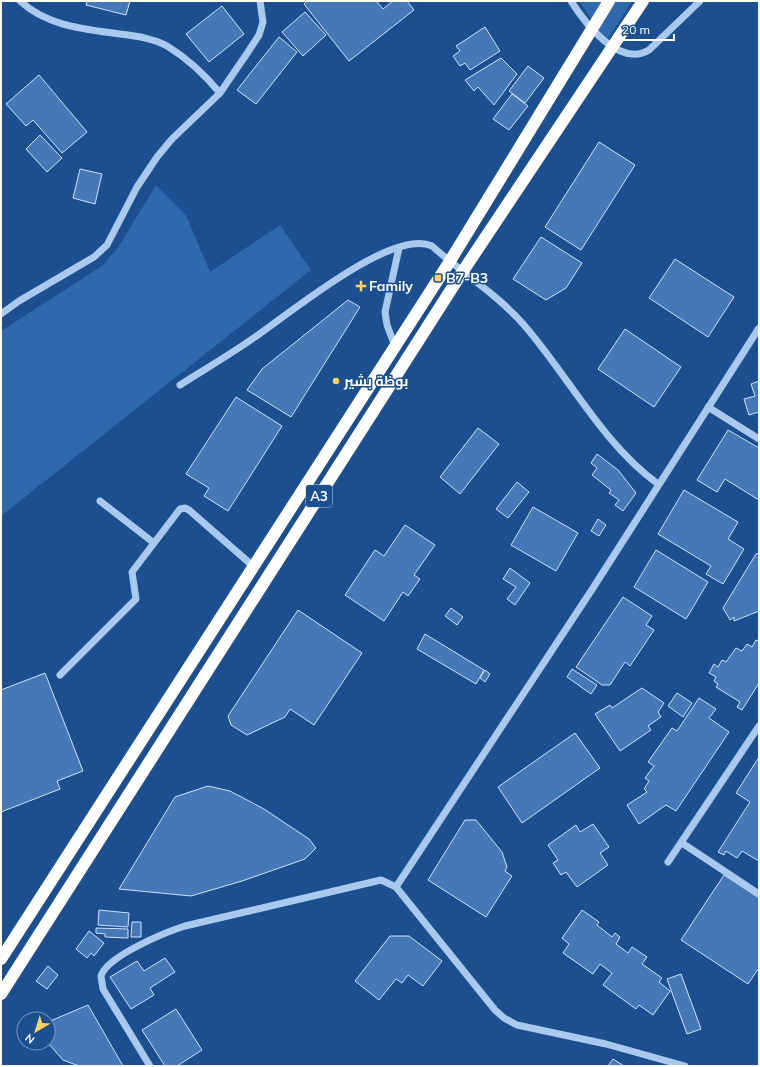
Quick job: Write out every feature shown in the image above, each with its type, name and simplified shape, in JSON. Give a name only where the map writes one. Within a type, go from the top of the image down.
[{"type":"highway","name":"A3","points":[[1,959],[450,261],[609,1]]},
{"type":"highway","name":"A3","points":[[1,994],[463,271],[643,1]]},
{"type":"street","points":[[20,1],[49,21],[97,31],[145,38],[166,46],[205,76],[220,92]]},
{"type":"street","points":[[1,314],[18,301],[86,262],[102,251],[116,230],[137,187],[165,147],[220,92],[259,35],[263,22],[260,1]]},
{"type":"street","points":[[572,1],[591,29],[613,47],[630,54],[643,53],[700,1]]},
{"type":"street","points":[[180,385],[250,341],[348,271],[374,257],[399,248],[423,243],[432,246],[463,271],[497,299],[523,324],[618,447],[634,464],[658,484]]},
{"type":"street","points":[[395,346],[385,312],[399,248]]},
{"type":"street","points":[[396,888],[593,588],[759,328]]},
{"type":"street","points":[[708,407],[759,439]]},
{"type":"street","points":[[100,501],[154,543]]},
{"type":"street","points":[[60,675],[136,599],[132,572],[180,509],[184,508],[253,566]]},
{"type":"street","points":[[668,862],[759,726]]},
{"type":"street","points":[[682,843],[759,894]]},
{"type":"street","points":[[150,1066],[103,989],[101,976],[107,966],[158,936],[185,926],[381,880],[396,888],[462,970],[504,1018],[517,1025],[606,1044],[685,1066]]},
{"type":"shaded area","points":[[579,1],[632,1],[606,42]]},
{"type":"shaded area","points":[[156,185],[186,215],[210,272],[280,225],[311,270],[1,516],[1,331],[102,266],[117,249]]},
{"type":"building","points":[[87,1],[130,1],[126,15],[86,5]]},
{"type":"building","points":[[307,1],[376,1],[383,9],[393,1],[407,1],[414,10],[349,61],[304,4]]},
{"type":"building","points":[[222,6],[244,34],[209,62],[186,34]]},
{"type":"building","points":[[305,12],[326,35],[303,56],[282,32]]},
{"type":"building","points":[[485,27],[500,51],[470,70],[465,63],[460,66],[453,56],[460,51],[456,46]]},
{"type":"building","points":[[279,37],[297,52],[256,104],[237,90]]},
{"type":"building","points":[[501,58],[517,74],[494,105],[478,87],[474,91],[465,80]]},
{"type":"building","points":[[528,66],[544,78],[525,103],[509,91]]},
{"type":"building","points":[[39,75],[87,132],[62,153],[33,120],[26,126],[6,104]]},
{"type":"building","points":[[512,94],[528,106],[509,130],[493,119]]},
{"type":"building","points":[[40,135],[62,158],[47,172],[26,149]]},
{"type":"building","points":[[599,142],[635,165],[581,250],[545,227]]},
{"type":"building","points":[[80,169],[102,174],[95,204],[73,198]]},
{"type":"building","points":[[541,237],[582,263],[566,288],[546,300],[513,279]]},
{"type":"building","points":[[675,259],[734,297],[708,337],[649,298]]},
{"type":"building","points":[[348,300],[360,307],[291,417],[247,390],[262,369]]},
{"type":"building","points":[[625,329],[681,367],[654,407],[598,369]]},
{"type":"building","points":[[759,381],[759,412],[749,415],[744,399],[755,396],[751,384]]},
{"type":"building","points":[[236,397],[282,426],[228,511],[204,496],[209,488],[186,474]]},
{"type":"building","points":[[478,428],[499,444],[460,494],[440,477]]},
{"type":"building","points":[[728,430],[759,448],[759,500],[725,479],[717,492],[697,480]]},
{"type":"building","points":[[597,454],[618,470],[636,493],[623,511],[615,505],[619,500],[609,493],[611,490],[592,475],[597,468],[591,463]]},
{"type":"building","points":[[517,482],[529,492],[508,518],[496,509]]},
{"type":"building","points":[[684,490],[738,522],[728,539],[744,549],[723,584],[706,574],[711,566],[658,534]]},
{"type":"building","points":[[533,507],[578,533],[556,571],[511,545]]},
{"type":"building","points":[[598,519],[606,525],[599,536],[591,531]]},
{"type":"building","points":[[405,525],[435,545],[414,575],[420,579],[408,596],[403,592],[384,621],[345,595],[375,550],[384,556]]},
{"type":"building","points":[[656,550],[708,582],[686,619],[634,587]]},
{"type":"building","points":[[759,553],[759,611],[734,621],[734,617],[730,620],[723,608],[756,554]]},
{"type":"building","points":[[510,568],[530,583],[515,605],[507,599],[516,587],[503,579]]},
{"type":"building","points":[[623,597],[652,616],[646,625],[654,630],[630,666],[625,662],[610,685],[602,685],[576,667]]},
{"type":"building","points":[[451,608],[463,617],[457,625],[445,616]]},
{"type":"building","points":[[298,610],[362,653],[314,725],[290,709],[285,717],[247,735],[231,725],[228,716]]},
{"type":"building","points":[[425,634],[484,670],[476,684],[417,649]]},
{"type":"building","points":[[756,640],[759,641],[759,683],[742,710],[737,707],[740,702],[716,687],[718,684],[714,681],[716,677],[709,673],[714,664],[718,667],[722,660],[726,662],[736,648],[742,651],[747,644],[752,647]]},
{"type":"building","points":[[572,669],[597,685],[591,694],[567,677]]},
{"type":"building","points":[[485,670],[490,674],[485,682],[480,678]]},
{"type":"building","points":[[45,673],[83,771],[57,781],[60,789],[1,812],[1,690]]},
{"type":"building","points":[[642,688],[664,703],[658,712],[661,717],[648,726],[651,730],[620,751],[595,714],[610,705],[612,708]]},
{"type":"building","points":[[677,693],[692,703],[683,717],[668,706]]},
{"type":"building","points":[[699,698],[716,709],[709,718],[729,732],[676,811],[666,805],[639,824],[627,805],[647,792],[644,789],[649,781],[645,778],[654,766],[648,762],[672,728],[677,731]]},
{"type":"building","points":[[575,733],[600,768],[522,823],[498,787]]},
{"type":"building","points":[[759,757],[759,861],[742,851],[737,858],[726,851],[724,855],[718,852],[750,802],[736,793]]},
{"type":"building","points":[[208,786],[230,791],[264,809],[309,839],[316,848],[305,859],[242,881],[191,896],[119,889],[175,797]]},
{"type":"building","points":[[465,820],[476,820],[502,852],[507,867],[505,871],[512,876],[486,917],[428,880]]},
{"type":"building","points":[[593,824],[609,847],[600,853],[608,865],[577,887],[566,872],[561,875],[553,863],[558,860],[548,845],[576,825],[580,832]]},
{"type":"building","points":[[724,875],[759,898],[759,968],[748,984],[681,940]]},
{"type":"building","points":[[99,910],[129,913],[128,927],[98,925]]},
{"type":"building","points":[[582,910],[599,922],[597,925],[612,937],[615,933],[620,937],[616,944],[628,953],[632,947],[647,957],[642,964],[662,978],[659,982],[670,991],[653,1015],[639,1005],[636,1009],[603,985],[612,973],[600,964],[593,974],[563,953],[569,944],[562,938]]},
{"type":"building","points":[[132,922],[141,922],[141,937],[131,937]]},
{"type":"building","points":[[96,928],[128,929],[128,938],[105,937],[105,934],[96,933]]},
{"type":"building","points":[[89,931],[104,943],[94,956],[91,953],[87,958],[76,949]]},
{"type":"building","points":[[390,936],[409,936],[442,961],[423,986],[408,975],[402,983],[396,979],[379,1000],[355,981]]},
{"type":"building","points":[[165,958],[175,972],[150,988],[154,995],[131,1009],[110,977],[137,961],[144,971]]},
{"type":"building","points":[[48,966],[58,975],[47,989],[36,981]]},
{"type":"building","points":[[681,974],[701,1029],[687,1034],[667,979]]},
{"type":"building","points":[[88,1005],[123,1066],[79,1066],[63,1060],[55,1051],[56,1019]]},
{"type":"building","points":[[176,1009],[202,1050],[177,1066],[165,1066],[142,1030]]},
{"type":"building","points":[[613,1059],[624,1066],[608,1066]]},
{"type":"place","name":"B7-B3","points":[[438,278]]},
{"type":"place","name":"Family","points":[[361,286]]},
{"type":"place","name":"بوظة بشير","points":[[336,381]]}]
